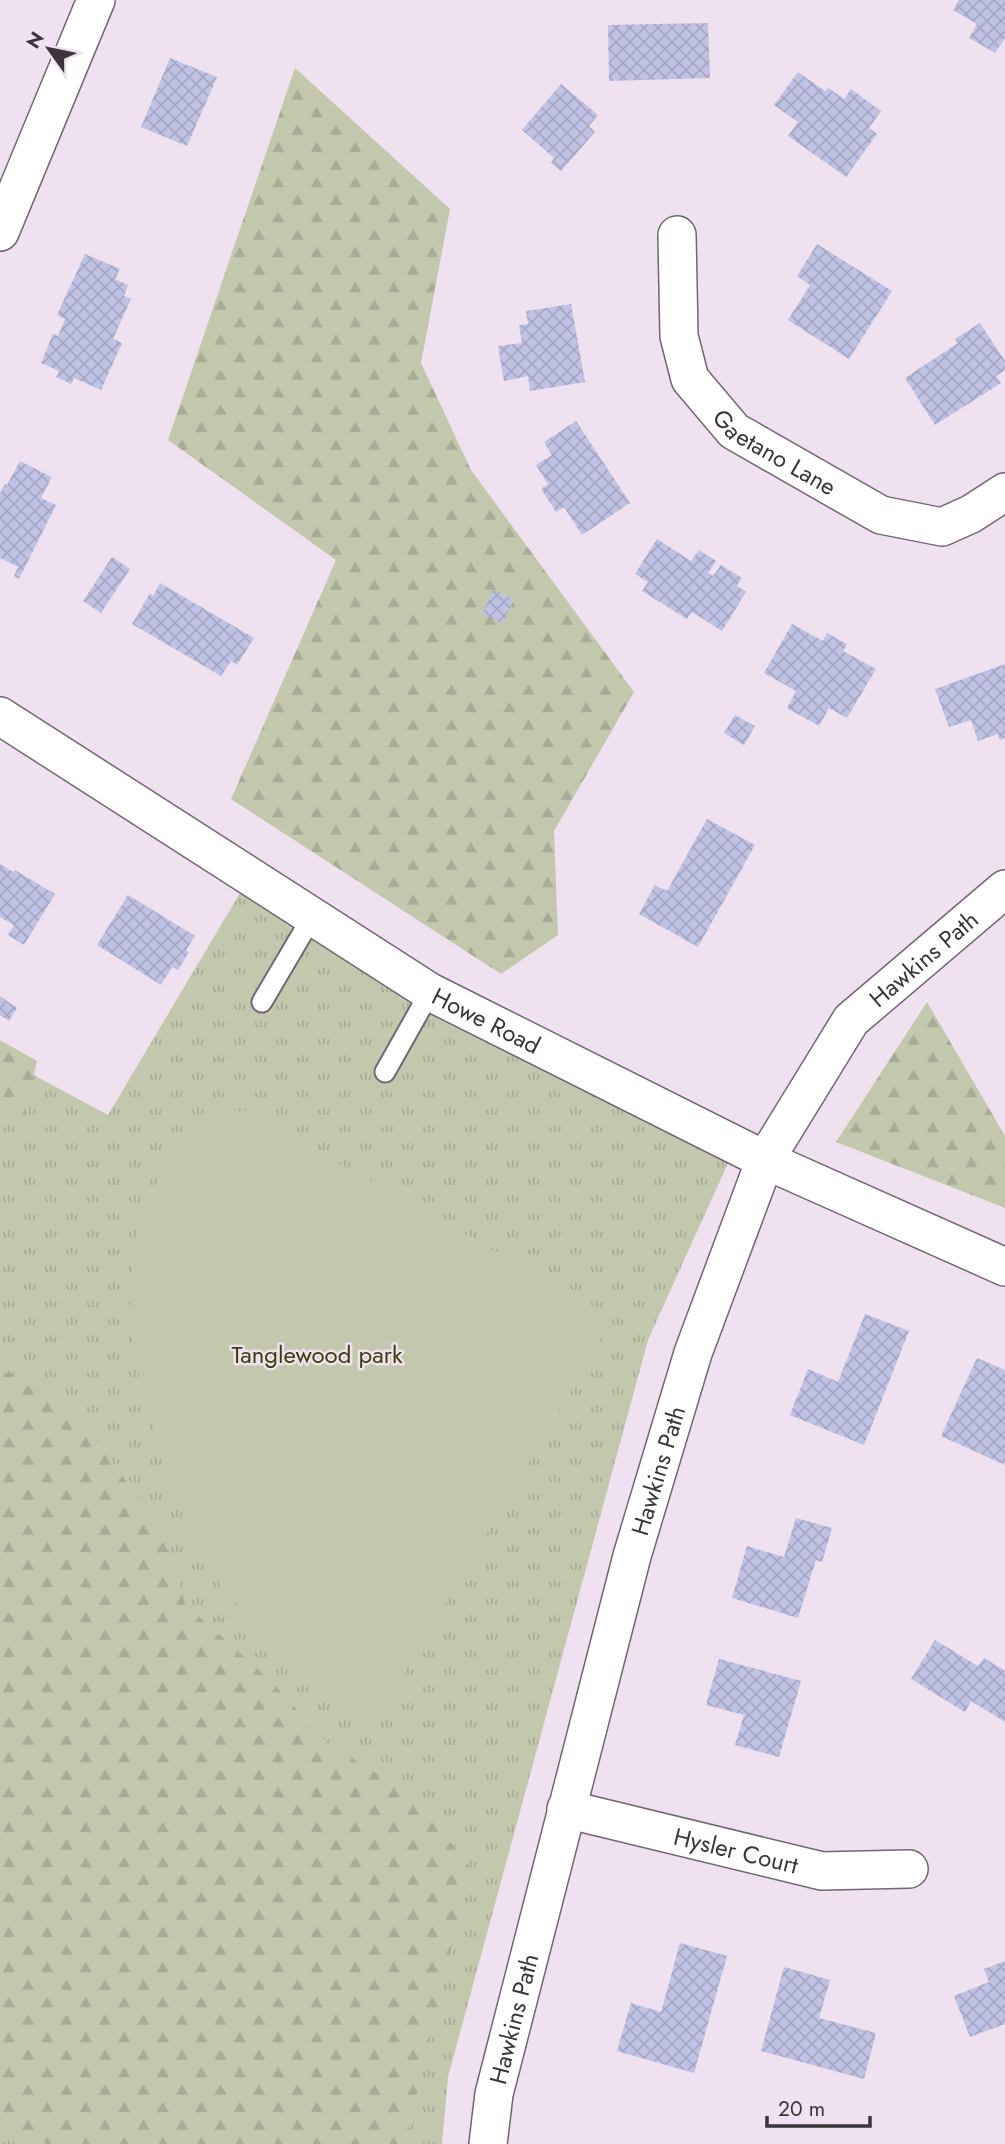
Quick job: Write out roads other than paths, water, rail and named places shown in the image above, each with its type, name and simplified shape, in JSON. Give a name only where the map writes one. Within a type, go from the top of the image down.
[{"type":"street","points":[[0,232],[96,0]]},
{"type":"street","name":"Gaetano Lane","points":[[677,235],[680,336],[690,379],[734,431],[881,515],[942,527],[971,514],[1005,492]]},
{"type":"street","name":"Howe Road","points":[[0,716],[430,992],[765,1160],[1005,1267]]},
{"type":"street","name":"Hawkins Path","points":[[488,2144],[494,2094],[632,1556],[693,1353],[765,1160],[851,1020],[1005,889]]},
{"type":"street","name":"Hysler Court","points":[[566,1808],[822,1871],[909,1869]]},
{"type":"lane","points":[[261,1002],[312,918]]},
{"type":"lane","points":[[385,1072],[430,992]]},
{"type":"park label","name":"Tanglewood park","points":[[317,1354]]}]
